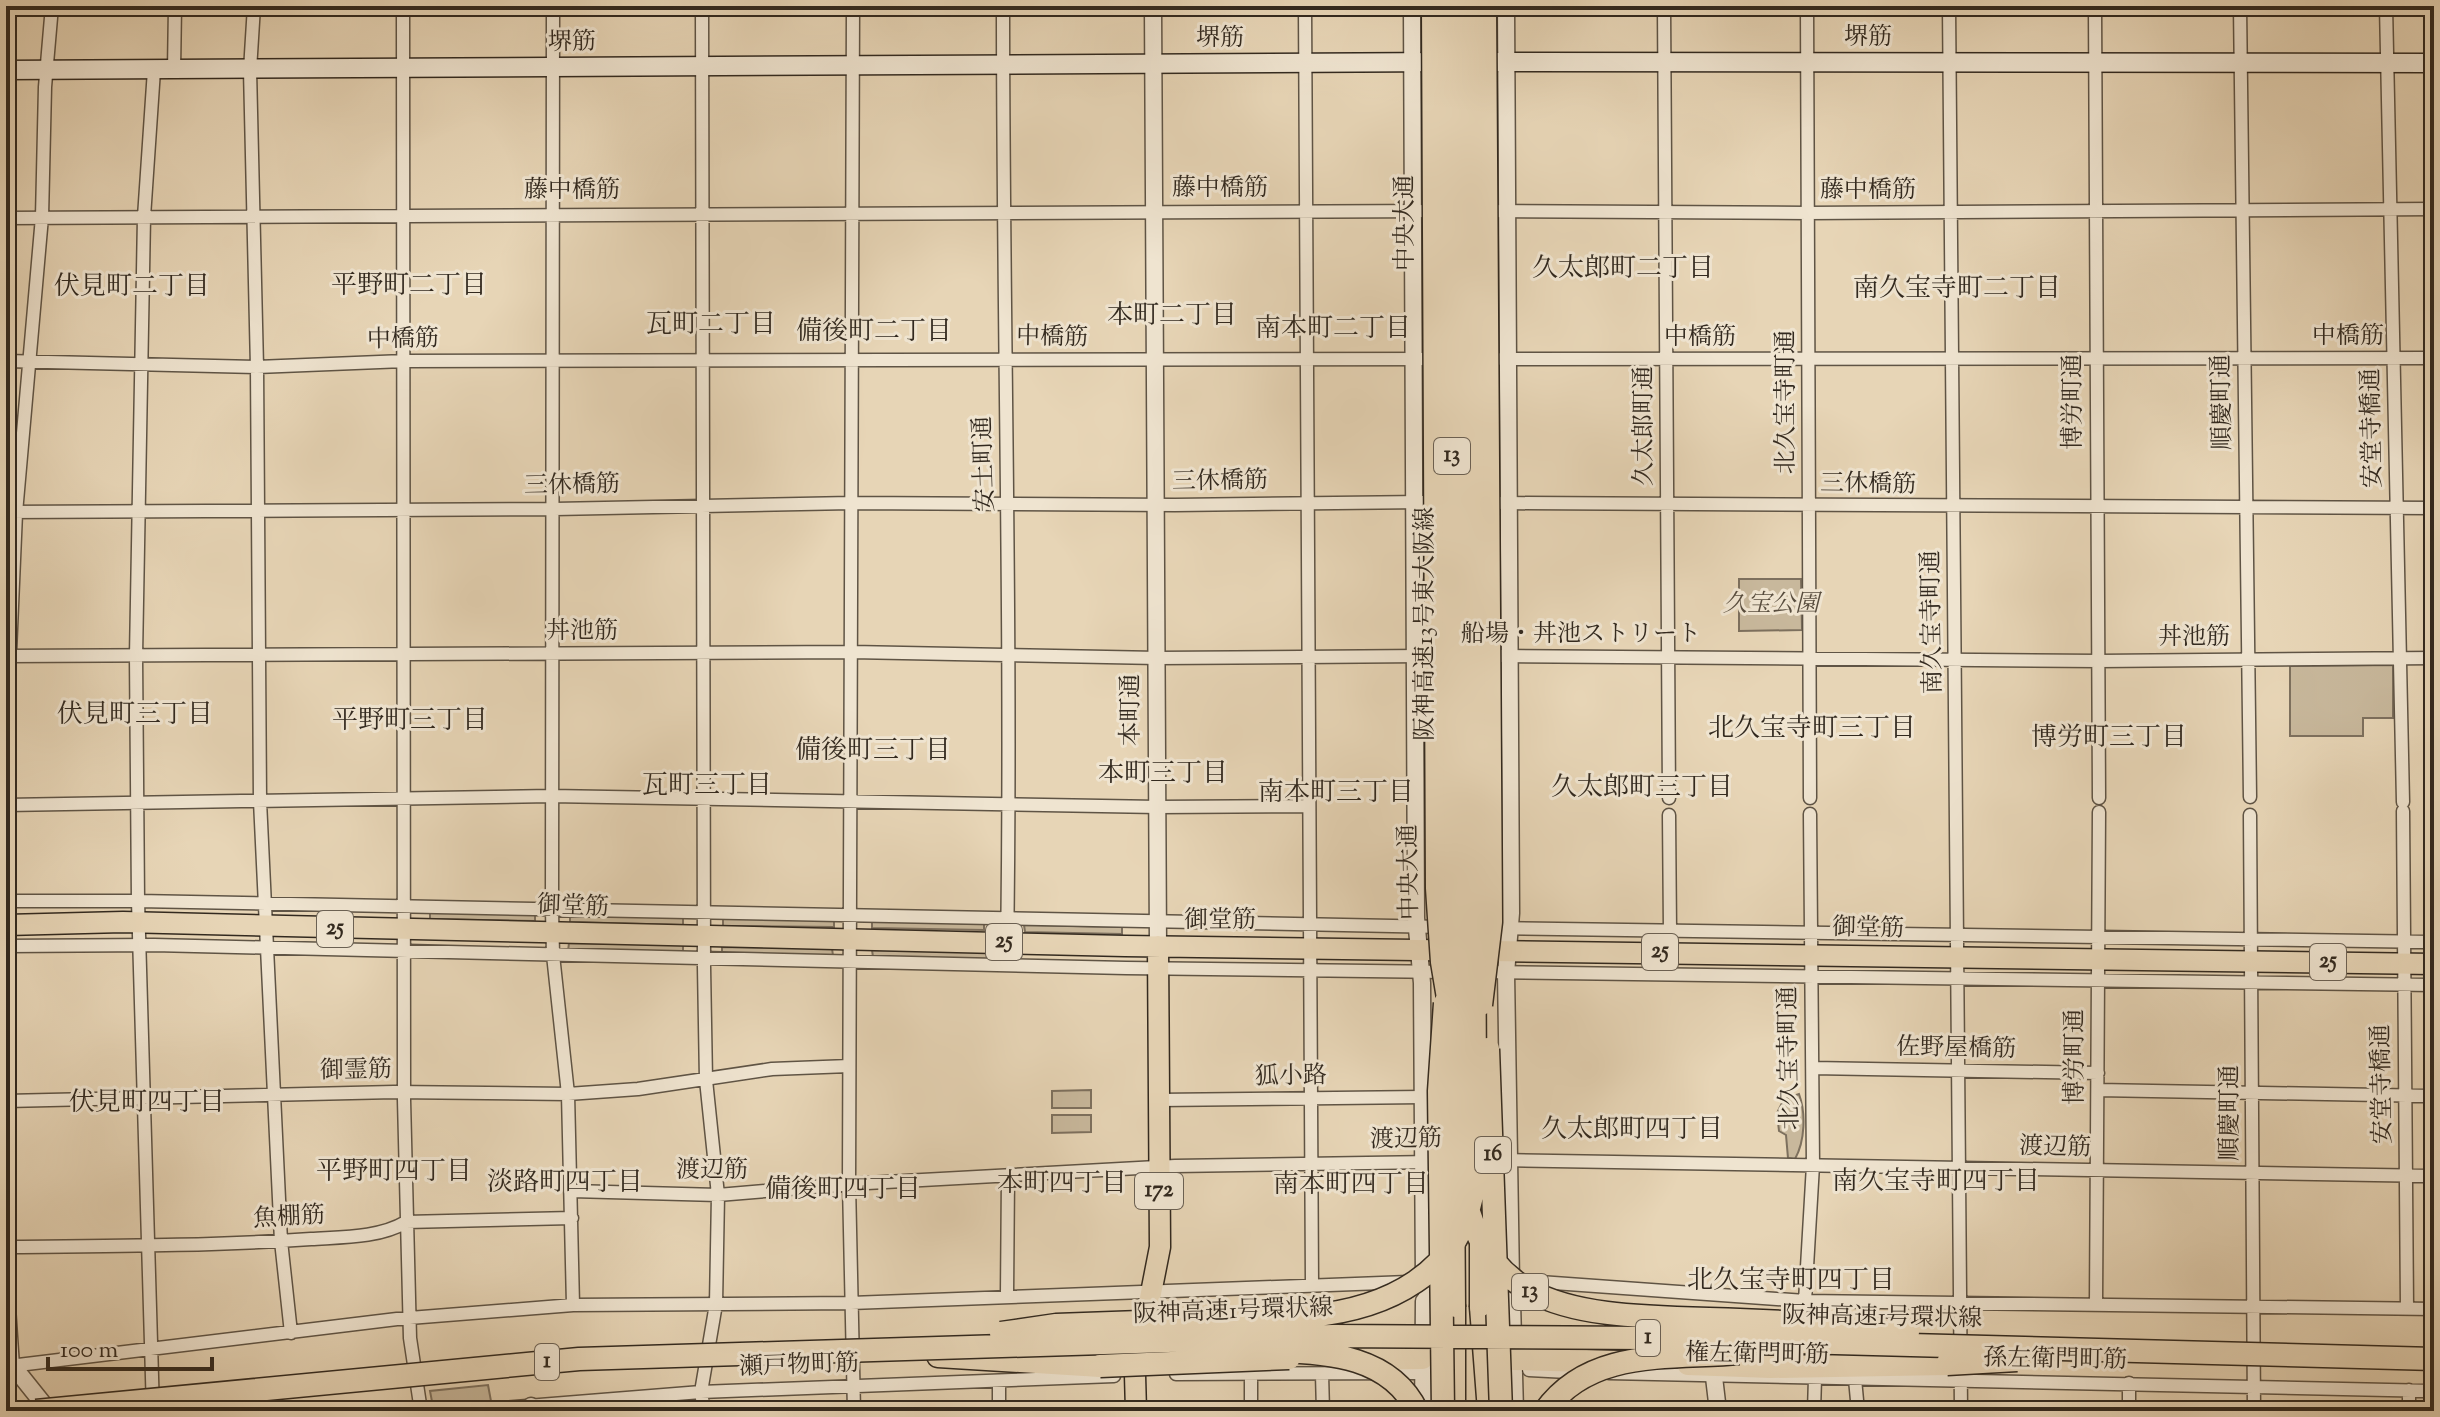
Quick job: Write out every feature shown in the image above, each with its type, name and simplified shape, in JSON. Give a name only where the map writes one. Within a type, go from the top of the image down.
[{"type":"highway","name":"阪神高速13号東大阪線","points":[[1450,6],[1463,903]]},
{"type":"highway","name":"阪神高速13号東大阪線","points":[[1463,903],[1470,6]]},
{"type":"highway","name":"13","points":[[1463,903],[1460,1178],[1477,1235],[1494,1262],[1518,1284],[1555,1304],[1602,1315],[1837,1324],[2045,1348]]},
{"type":"highway","name":"1","points":[[891,1348],[1056,1325],[1331,1314],[1380,1302],[1426,1276],[1461,1230],[1473,1187],[1463,903]]},
{"type":"highway","name":"16","points":[[1463,903],[1492,1090],[1492,1406]]},
{"type":"highway","name":"16","points":[[1451,1407],[1439,1091],[1463,903]]},
{"type":"highway","name":"阪神高速1号環状線","points":[[36,1411],[579,1359],[858,1357],[891,1348],[1473,1334],[2434,1359]]},
{"type":"highway","points":[[1117,1342],[1302,1352],[1347,1358],[1388,1376],[1420,1411]]},
{"type":"highway","points":[[1545,1411],[1572,1383],[1614,1363],[1840,1343]]},
{"type":"highway","points":[[1513,1364],[1543,1360],[1771,1367],[1947,1364],[2178,1352]]},
{"type":"highway","points":[[858,1357],[1100,1366],[1188,1365],[1260,1358],[1322,1366],[1422,1365]]},
{"type":"highway","points":[[169,1411],[233,1390]]},
{"type":"main road","name":"中央大通","points":[[1432,6],[1436,888],[1441,962],[1453,1035],[1455,1307],[1451,1407]]},
{"type":"main road","points":[[1486,6],[1492,922],[1479,1031],[1480,1307],[1492,1406]]},
{"type":"main road","name":"堺筋","points":[[6,70],[1153,63],[2434,63]]},
{"type":"main road","name":"御堂筋","points":[[6,925],[138,923],[266,938],[405,941],[552,933],[704,948],[851,939],[2434,964]]},
{"type":"main road","name":"本町通","points":[[1136,1411],[1135,1375],[1160,1247],[1158,946]]},
{"type":"street","points":[[6,745],[11,512],[42,217],[46,71],[52,6]]},
{"type":"street","points":[[174,70],[175,6]]},
{"type":"street","points":[[254,6],[250,70],[257,367],[260,801],[281,1241],[291,1333]]},
{"type":"street","points":[[403,6],[404,1091],[410,1319],[421,1411]]},
{"type":"street","points":[[553,6],[555,509],[552,933],[568,1094],[573,1305]]},
{"type":"street","points":[[702,6],[702,505],[706,654],[704,948],[706,1080],[718,1195],[716,1304],[701,1392],[704,1411]]},
{"type":"street","points":[[853,6],[849,1184],[851,1303],[858,1357],[854,1411]]},
{"type":"street","name":"安土町通","points":[[1003,6],[1003,211],[1009,505],[1007,965]]},
{"type":"street","name":"本町通","points":[[1153,6],[1158,946]]},
{"type":"street","points":[[1305,6],[1312,1285]]},
{"type":"street","name":"中央大通","points":[[1412,6],[1415,656],[1410,806],[1421,972]]},
{"type":"street","points":[[1506,6],[1510,656],[1516,806],[1508,951],[1498,973],[1510,1159],[1515,1411]]},
{"type":"street","name":"久太郎町通","points":[[1664,6],[1669,798]]},
{"type":"street","name":"北久宝寺町通","points":[[1807,6],[1810,798]]},
{"type":"street","name":"南久宝寺町通","points":[[1949,6],[1961,1411]]},
{"type":"street","name":"博労町通","points":[[2095,6],[2099,798]]},
{"type":"street","name":"順慶町通","points":[[2240,6],[2250,797]]},
{"type":"street","name":"安堂寺橋通","points":[[2386,6],[2401,659],[2407,1308]]},
{"type":"street","points":[[153,1411],[138,923],[136,656],[144,217],[154,70]]},
{"type":"street","name":"藤中橋筋","points":[[6,218],[1154,210],[1808,213],[2434,209]]},
{"type":"street","name":"中橋筋","points":[[6,361],[257,367],[404,361],[851,358],[1306,361],[2434,358]]},
{"type":"street","name":"三休橋筋","points":[[11,512],[403,507],[555,509],[851,503],[1157,505],[1414,502],[1954,508],[2434,508]]},
{"type":"street","name":"丼池筋","points":[[8,656],[852,652],[1158,658]]},
{"type":"street","name":"船場・丼池ストリート","points":[[1158,658],[1510,656],[1955,660]]},
{"type":"street","name":"丼池筋","points":[[1955,660],[2434,658]]},
{"type":"street","points":[[6,805],[551,796],[1158,807],[1309,806]]},
{"type":"street","points":[[1410,806],[1516,806]]},
{"type":"street","name":"博労町通","points":[[2096,1303],[2099,812]]},
{"type":"street","name":"北久宝寺町通","points":[[1805,1301],[1813,1165],[1810,814]]},
{"type":"street","points":[[1669,815],[1670,931]]},
{"type":"street","name":"順慶町通","points":[[2250,815],[2254,1411]]},
{"type":"street","points":[[6,901],[138,901],[1489,929],[2434,942]]},
{"type":"street","points":[[1439,927],[1498,973]]},
{"type":"street","points":[[1441,972],[1489,929]]},
{"type":"street","points":[[6,946],[139,945],[266,938]]},
{"type":"street","points":[[405,941],[553,955],[704,948],[851,961],[1007,965],[2434,985]]},
{"type":"street","points":[[1420,1411],[1424,1282],[1421,972]]},
{"type":"street","name":"御霊筋","points":[[6,1101],[404,1091],[568,1094],[706,1080],[772,1069],[849,1066]]},
{"type":"street","name":"佐野屋橋筋","points":[[1813,1068],[2098,1073]]},
{"type":"street","points":[[2098,1090],[2434,1096]]},
{"type":"street","name":"狐小路","points":[[1159,1100],[1423,1097]]},
{"type":"street","name":"渡辺筋","points":[[572,1191],[718,1195],[849,1184],[1159,1168],[1510,1159],[2434,1176]]},
{"type":"street","points":[[1007,1295],[1008,1175]]},
{"type":"street","name":"魚棚筋","points":[[6,1247],[281,1241],[360,1235],[396,1228],[406,1222],[572,1218]]},
{"type":"street","points":[[6,1263],[10,1366],[49,1411]]},
{"type":"street","points":[[1492,1406],[1511,1281]]},
{"type":"street","points":[[10,1366],[410,1319],[573,1305],[851,1303],[1424,1282],[1511,1281],[1805,1301],[2434,1309]]},
{"type":"street","points":[[1424,1282],[1451,1407]]},
{"type":"street","name":"権左衛門町筋","points":[[1513,1364],[1564,1372],[1855,1379]]},
{"type":"street","points":[[1135,1375],[1322,1366],[1323,1411]]},
{"type":"street","points":[[1251,1371],[1251,1411]]},
{"type":"street","points":[[1564,1372],[1567,1411]]},
{"type":"street","name":"瀬戸物町筋","points":[[466,1411],[701,1392],[1135,1375]]},
{"type":"street","points":[[1714,1377],[1718,1411]]},
{"type":"street","points":[[1814,1411],[1815,1378]]},
{"type":"street","points":[[1855,1379],[1858,1411]]},
{"type":"street","name":"孫左衛門町筋","points":[[1855,1379],[2434,1391]]},
{"type":"street","points":[[999,1382],[999,1411]]},
{"type":"street","points":[[2129,1383],[2129,1411]]},
{"type":"street","points":[[2409,1390],[2409,1411]]},
{"type":"green space","name":"久宝公園","points":[[1739,579],[1801,579],[1802,630],[1739,631]]},
{"type":"green space","points":[[2393,665],[2393,718],[2363,718],[2363,736],[2290,736],[2290,666]]},
{"type":"green space","points":[[430,911],[535,914],[535,921],[430,919]]},
{"type":"green space","points":[[570,915],[683,917],[683,925],[570,922]]},
{"type":"green space","points":[[723,918],[834,919],[834,927],[723,926]]},
{"type":"green space","points":[[872,921],[984,924],[984,930],[872,928]]},
{"type":"green space","points":[[1024,925],[1122,927],[1122,934],[1025,932]]},
{"type":"green space","points":[[569,943],[683,945],[683,953],[568,951]]},
{"type":"green space","points":[[722,947],[832,948],[833,956],[722,954]]},
{"type":"green space","points":[[872,950],[989,952],[992,956],[989,959],[873,957]]},
{"type":"green space","points":[[1091,1090],[1091,1108],[1052,1108],[1052,1091]]},
{"type":"green space","points":[[1799,1094],[1803,1127],[1795,1159],[1788,1158],[1786,1135],[1779,1131],[1777,1113],[1784,1099]]},
{"type":"green space","points":[[1052,1115],[1091,1115],[1091,1132],[1052,1133]]},
{"type":"green space","points":[[488,1385],[491,1401],[433,1407],[430,1391]]},
{"type":"district","name":"久太郎町二丁目","points":[[1623,269]]},
{"type":"district","name":"平野町二丁目","points":[[409,286]]},
{"type":"district","name":"伏見町二丁目","points":[[132,287]]},
{"type":"district","name":"南久宝寺町二丁目","points":[[1957,289]]},
{"type":"district","name":"本町二丁目","points":[[1172,316]]},
{"type":"district","name":"瓦町二丁目","points":[[711,325]]},
{"type":"district","name":"南本町二丁目","points":[[1333,329]]},
{"type":"district","name":"備後町二丁目","points":[[874,332]]},
{"type":"district","name":"伏見町三丁目","points":[[135,715]]},
{"type":"district","name":"平野町三丁目","points":[[410,721]]},
{"type":"district","name":"北久宝寺町三丁目","points":[[1812,729]]},
{"type":"district","name":"博労町三丁目","points":[[2109,738]]},
{"type":"district","name":"備後町三丁目","points":[[873,751]]},
{"type":"district","name":"本町三丁目","points":[[1163,774]]},
{"type":"district","name":"瓦町三丁目","points":[[707,786]]},
{"type":"district","name":"久太郎町三丁目","points":[[1642,788]]},
{"type":"district","name":"南本町三丁目","points":[[1336,793]]},
{"type":"district","name":"伏見町四丁目","points":[[147,1103]]},
{"type":"district","name":"久太郎町四丁目","points":[[1632,1130]]},
{"type":"district","name":"平野町四丁目","points":[[394,1172]]},
{"type":"district","name":"南久宝寺町四丁目","points":[[1936,1182]]},
{"type":"district","name":"淡路町四丁目","points":[[565,1183]]},
{"type":"district","name":"本町四丁目","points":[[1062,1184]]},
{"type":"district","name":"南本町四丁目","points":[[1351,1185]]},
{"type":"district","name":"備後町四丁目","points":[[843,1190]]},
{"type":"district","name":"北久宝寺町四丁目","points":[[1791,1281]]}]
